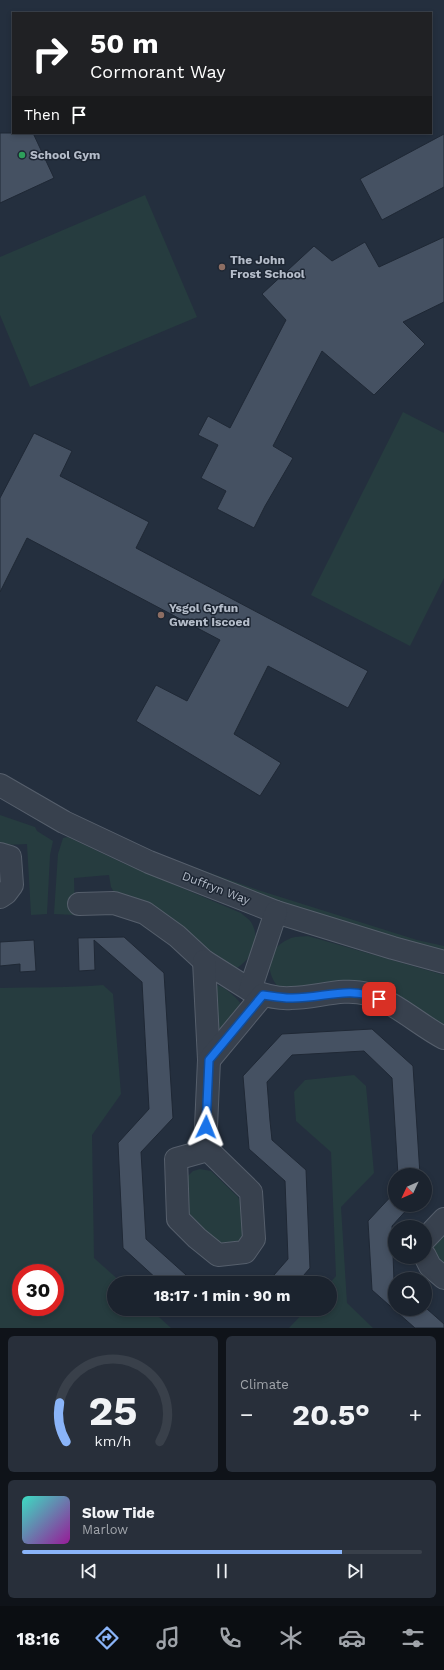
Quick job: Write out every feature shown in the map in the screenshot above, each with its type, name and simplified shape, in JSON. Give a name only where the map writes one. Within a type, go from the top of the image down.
[{"type":"street","name":"Duffryn Way","points":[[0,785],[64,822],[149,862],[276,912],[444,962]]},
{"type":"street","points":[[0,854],[10,857],[12,885],[6,893],[0,897]]},
{"type":"street","points":[[79,904],[114,903],[145,913],[172,932],[204,961],[256,992],[291,998],[350,992],[368,994],[390,1004],[428,1030],[444,1038]]},
{"type":"street","points":[[209,1060],[256,992],[276,912]]},
{"type":"street","points":[[204,961],[209,1060],[206,1127],[208,1150],[251,1192],[254,1240],[245,1252],[218,1255],[197,1238],[178,1219],[176,1159],[208,1150]]},
{"type":"street","points":[[432,1232],[444,1219]]},
{"type":"street","points":[[429,1264],[444,1278]]},
{"type":"green space","points":[[145,195],[197,317],[30,387],[0,315],[0,257]]},
{"type":"green space","points":[[403,412],[444,433],[444,578],[410,646],[311,595]]},
{"type":"green space","points":[[0,815],[35,827],[37,831],[53,841],[50,855],[47,914],[31,915],[27,844],[5,845],[0,843]]},
{"type":"green space","points":[[68,837],[123,863],[241,913],[250,921],[255,935],[253,949],[246,961],[235,969],[114,892],[111,887],[109,875],[74,878],[75,915],[54,914],[58,854],[63,838]]},
{"type":"green space","points":[[176,861],[258,890],[417,940],[444,946],[444,954],[290,910]]},
{"type":"green space","points":[[308,936],[444,975],[444,1028],[396,999],[282,991],[272,978],[270,970],[271,956],[281,943],[291,938]]},
{"type":"green space","points":[[103,985],[113,994],[121,1094],[92,1135],[94,1258],[114,1276],[107,1276],[107,1316],[158,1316],[171,1328],[0,1328],[0,988]]},
{"type":"green space","points":[[217,985],[232,994],[243,1007],[217,1035],[213,989]]},
{"type":"green space","points":[[354,1075],[366,1086],[374,1173],[341,1207],[347,1303],[373,1328],[289,1328],[300,1316],[337,1316],[337,1276],[331,1152],[296,1121],[294,1092],[305,1080]]},
{"type":"green space","points":[[200,1169],[211,1171],[238,1197],[241,1204],[244,1231],[236,1245],[223,1248],[189,1221],[187,1177],[193,1171]]},
{"type":"green space","points":[[444,1230],[444,1268],[432,1252],[432,1246]]},
{"type":"building","name":"School Gym","points":[[0,133],[33,134],[54,178],[0,203]]},
{"type":"building","points":[[444,134],[444,187],[382,220],[360,179]]},
{"type":"building","points":[[444,237],[444,302],[403,322],[425,344],[374,395],[322,351],[273,446],[293,458],[254,528],[217,509],[226,491],[201,478],[218,445],[198,435],[208,416],[230,428],[286,320],[262,294],[314,246],[332,261],[365,242],[379,267]]},
{"type":"building","points":[[34,433],[72,451],[60,476],[149,522],[136,548],[368,671],[348,708],[268,666],[234,734],[281,763],[260,796],[136,721],[156,685],[187,701],[220,640],[27,538],[0,592],[0,498]]},
{"type":"building","points":[[124,937],[164,973],[173,1118],[141,1152],[146,1239],[187,1276],[154,1276],[123,1248],[118,1143],[149,1109],[142,982],[94,940],[95,970],[79,971],[78,938]]},
{"type":"building","points":[[34,940],[36,971],[20,972],[20,964],[0,966],[0,942]]},
{"type":"building","points":[[372,1029],[413,1066],[420,1168],[398,1168],[392,1078],[364,1051],[292,1055],[267,1082],[272,1140],[306,1170],[310,1268],[303,1276],[273,1276],[288,1259],[285,1181],[249,1149],[243,1076],[282,1034]]},
{"type":"building","points":[[388,1200],[388,1212],[405,1212],[397,1220],[388,1220],[388,1264],[393,1264],[394,1272],[388,1272],[388,1304],[372,1290],[368,1221]]},
{"type":"building","points":[[432,1313],[444,1324],[444,1328],[415,1328],[401,1316],[432,1316]]},
{"type":"place","name":"School Gym","points":[[22,155]]},
{"type":"place","name":"The John Frost School","points":[[222,267]]},
{"type":"place","name":"Ysgol Gyfun Gwent Iscoed","points":[[161,615]]},
{"type":"route","points":[[206,1127],[209,1060],[263,995],[291,998],[350,992],[368,994],[379,999]]}]
